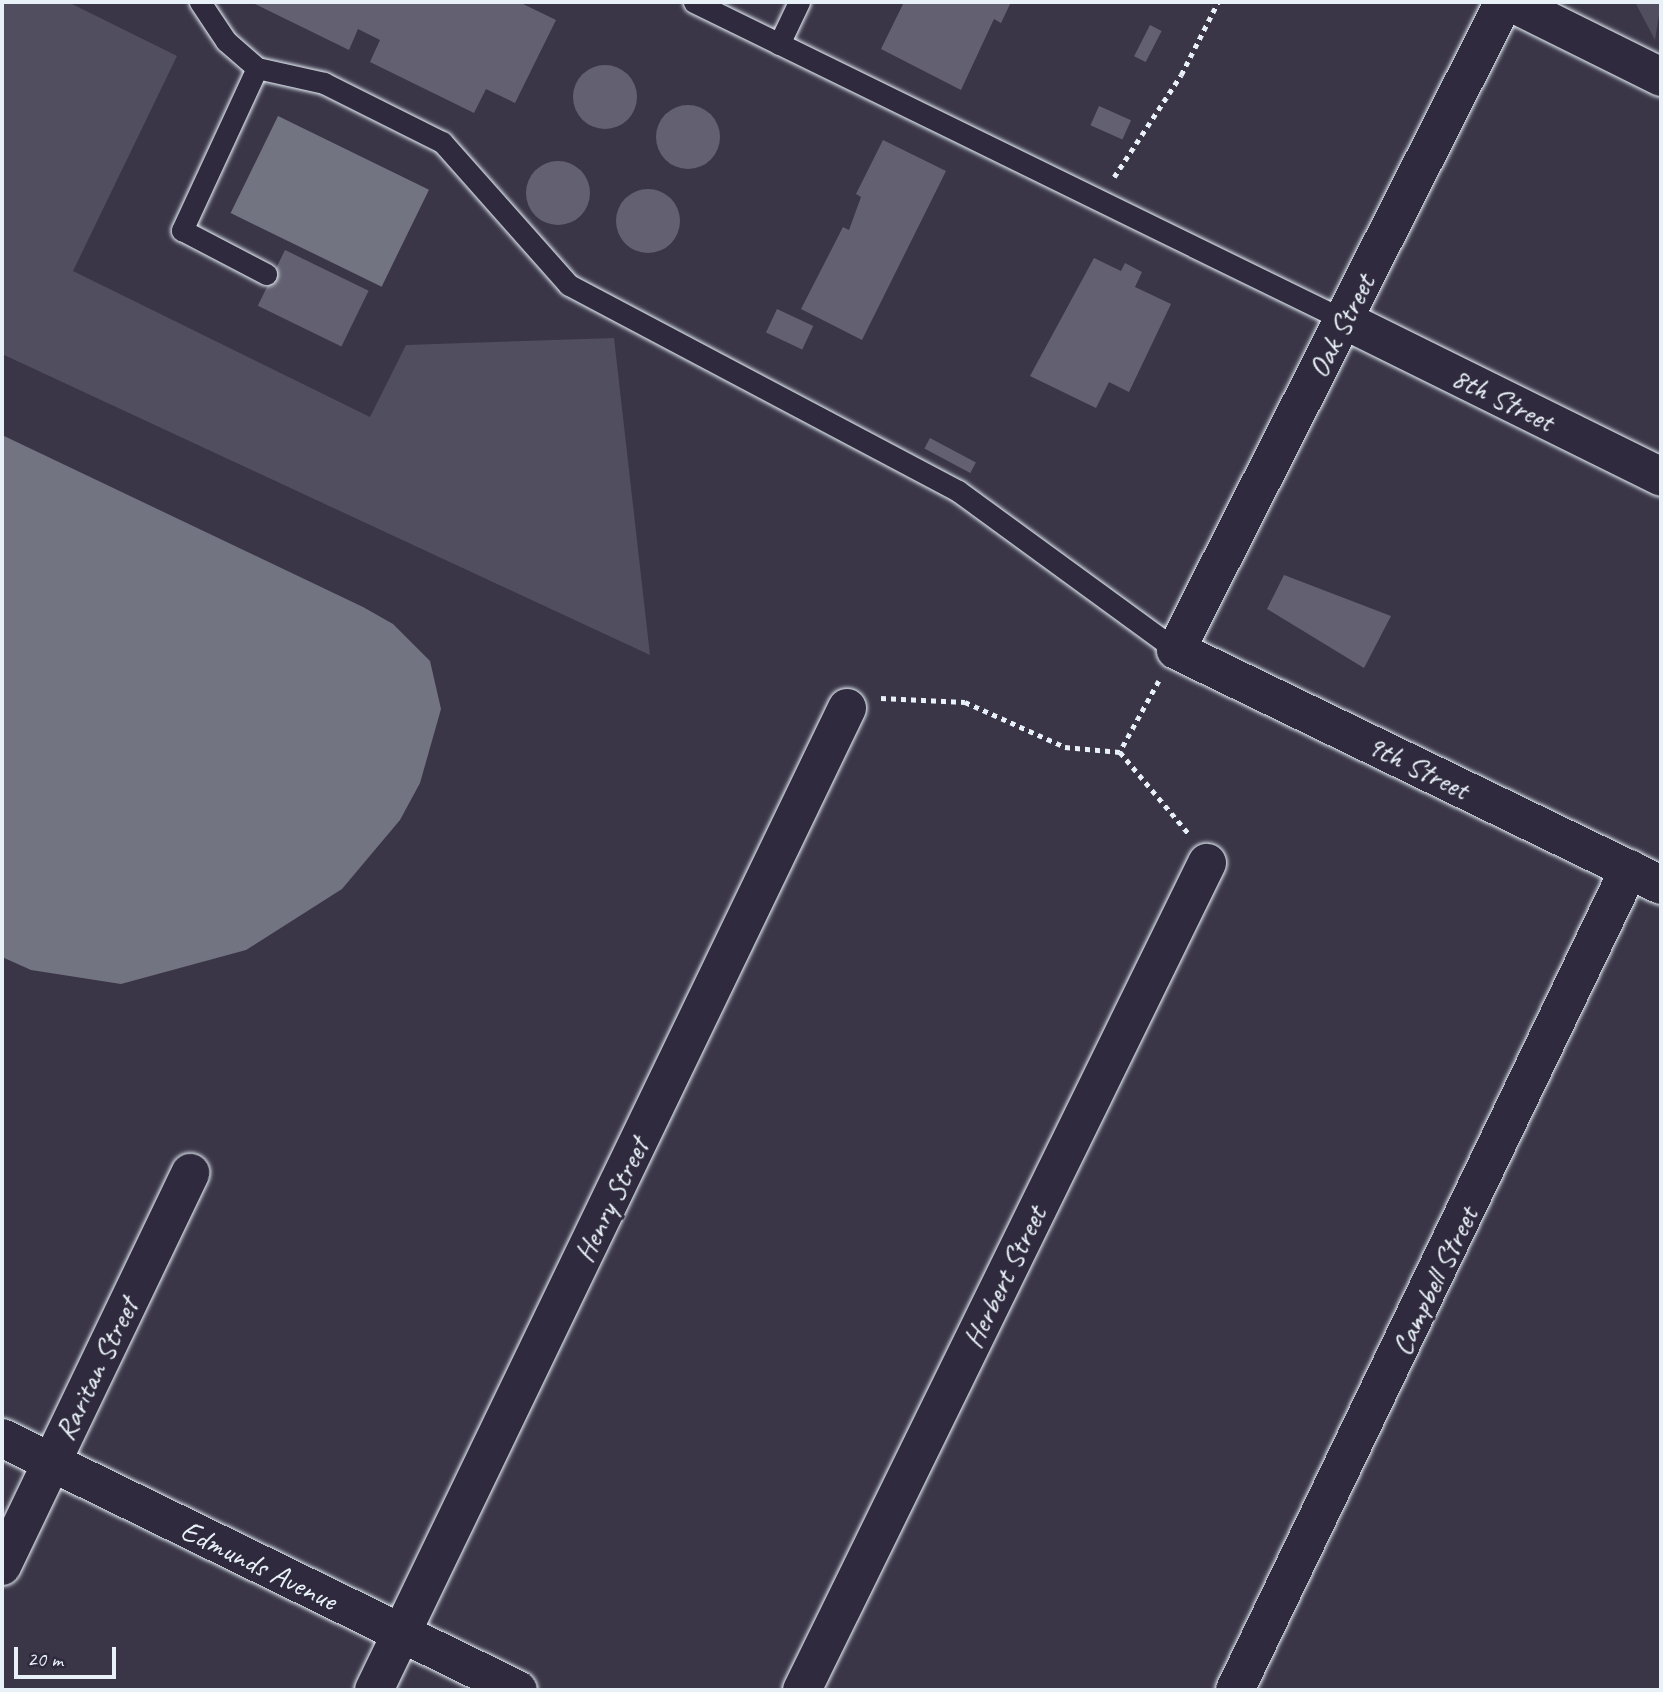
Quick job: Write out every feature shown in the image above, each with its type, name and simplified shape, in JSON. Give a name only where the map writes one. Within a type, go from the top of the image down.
[{"type":"street","name":"Oak Street","points":[[1176,650],[1504,2]]},
{"type":"street","points":[[1510,2],[1661,77]]},
{"type":"street","name":"8th Street","points":[[1344,320],[1661,477]]},
{"type":"street","name":"9th Street","points":[[1176,650],[1645,877]]},
{"type":"street","name":"Henry Street","points":[[374,1690],[403,1635],[847,708]]},
{"type":"street","name":"Herbert Street","points":[[802,1690],[1207,863]]},
{"type":"street","name":"Campbell Street","points":[[1235,1690],[1645,877]]},
{"type":"street","name":"Raritan Street","points":[[2,1566],[190,1173]]},
{"type":"street","name":"Edmunds Avenue","points":[[2,1438],[518,1690]]},
{"type":"lane","points":[[200,2],[226,41],[257,68],[324,83],[442,142],[569,285],[958,491],[1176,650]]},
{"type":"lane","points":[[694,2],[1344,320]]},
{"type":"lane","points":[[779,44],[799,2]]},
{"type":"lane","points":[[257,68],[182,230],[266,274]]},
{"type":"path","points":[[1098,201],[1181,75],[1218,2]]},
{"type":"path","points":[[1120,752],[1176,650]]},
{"type":"path","points":[[847,708],[873,699],[934,696],[965,702],[1065,747],[1120,752],[1207,863]]},
{"type":"shaded area","points":[[2,2],[68,2],[177,56],[73,271],[370,417],[406,345],[614,338],[650,655],[2,354]]},
{"type":"shaded area","points":[[1635,2],[1661,2],[1655,40]]},
{"type":"water","points":[[278,116],[429,190],[382,287],[231,213]]},
{"type":"water","points":[[2,435],[363,607],[393,624],[430,661],[441,709],[420,783],[400,820],[342,889],[246,950],[121,984],[31,970],[2,957]]},
{"type":"building","points":[[251,2],[519,2],[556,20],[515,103],[486,89],[474,113],[370,62],[380,40],[358,29],[349,50]]},
{"type":"building","points":[[904,2],[1011,2],[1001,23],[994,19],[961,90],[881,49]]},
{"type":"building","points":[[1150,25],[1162,31],[1146,62],[1134,56]]},
{"type":"building","points":[[605,65],[623,71],[631,79],[637,97],[631,115],[623,123],[605,129],[587,123],[579,115],[573,97],[579,79],[587,71]]},
{"type":"building","points":[[688,105],[706,111],[714,119],[720,137],[714,155],[706,163],[688,169],[670,163],[662,155],[656,137],[662,119],[670,111]]},
{"type":"building","points":[[1099,106],[1131,120],[1122,139],[1090,125]]},
{"type":"building","points":[[883,140],[946,171],[862,340],[801,309],[843,227],[849,230],[861,197],[856,194]]},
{"type":"building","points":[[558,161],[576,167],[584,175],[590,193],[584,211],[576,219],[558,225],[540,219],[532,211],[526,193],[532,175],[540,167]]},
{"type":"building","points":[[648,189],[666,195],[674,203],[680,221],[674,239],[666,247],[648,253],[630,247],[622,239],[616,221],[622,203],[630,195]]},
{"type":"building","points":[[285,250],[369,291],[341,346],[258,306]]},
{"type":"building","points":[[1094,258],[1121,271],[1125,263],[1142,272],[1135,287],[1171,304],[1129,392],[1109,382],[1096,408],[1030,376]]},
{"type":"building","points":[[777,309],[813,326],[802,349],[766,333]]},
{"type":"building","points":[[930,438],[976,462],[970,473],[924,449]]},
{"type":"building","points":[[1284,575],[1391,616],[1364,668],[1267,609]]}]
